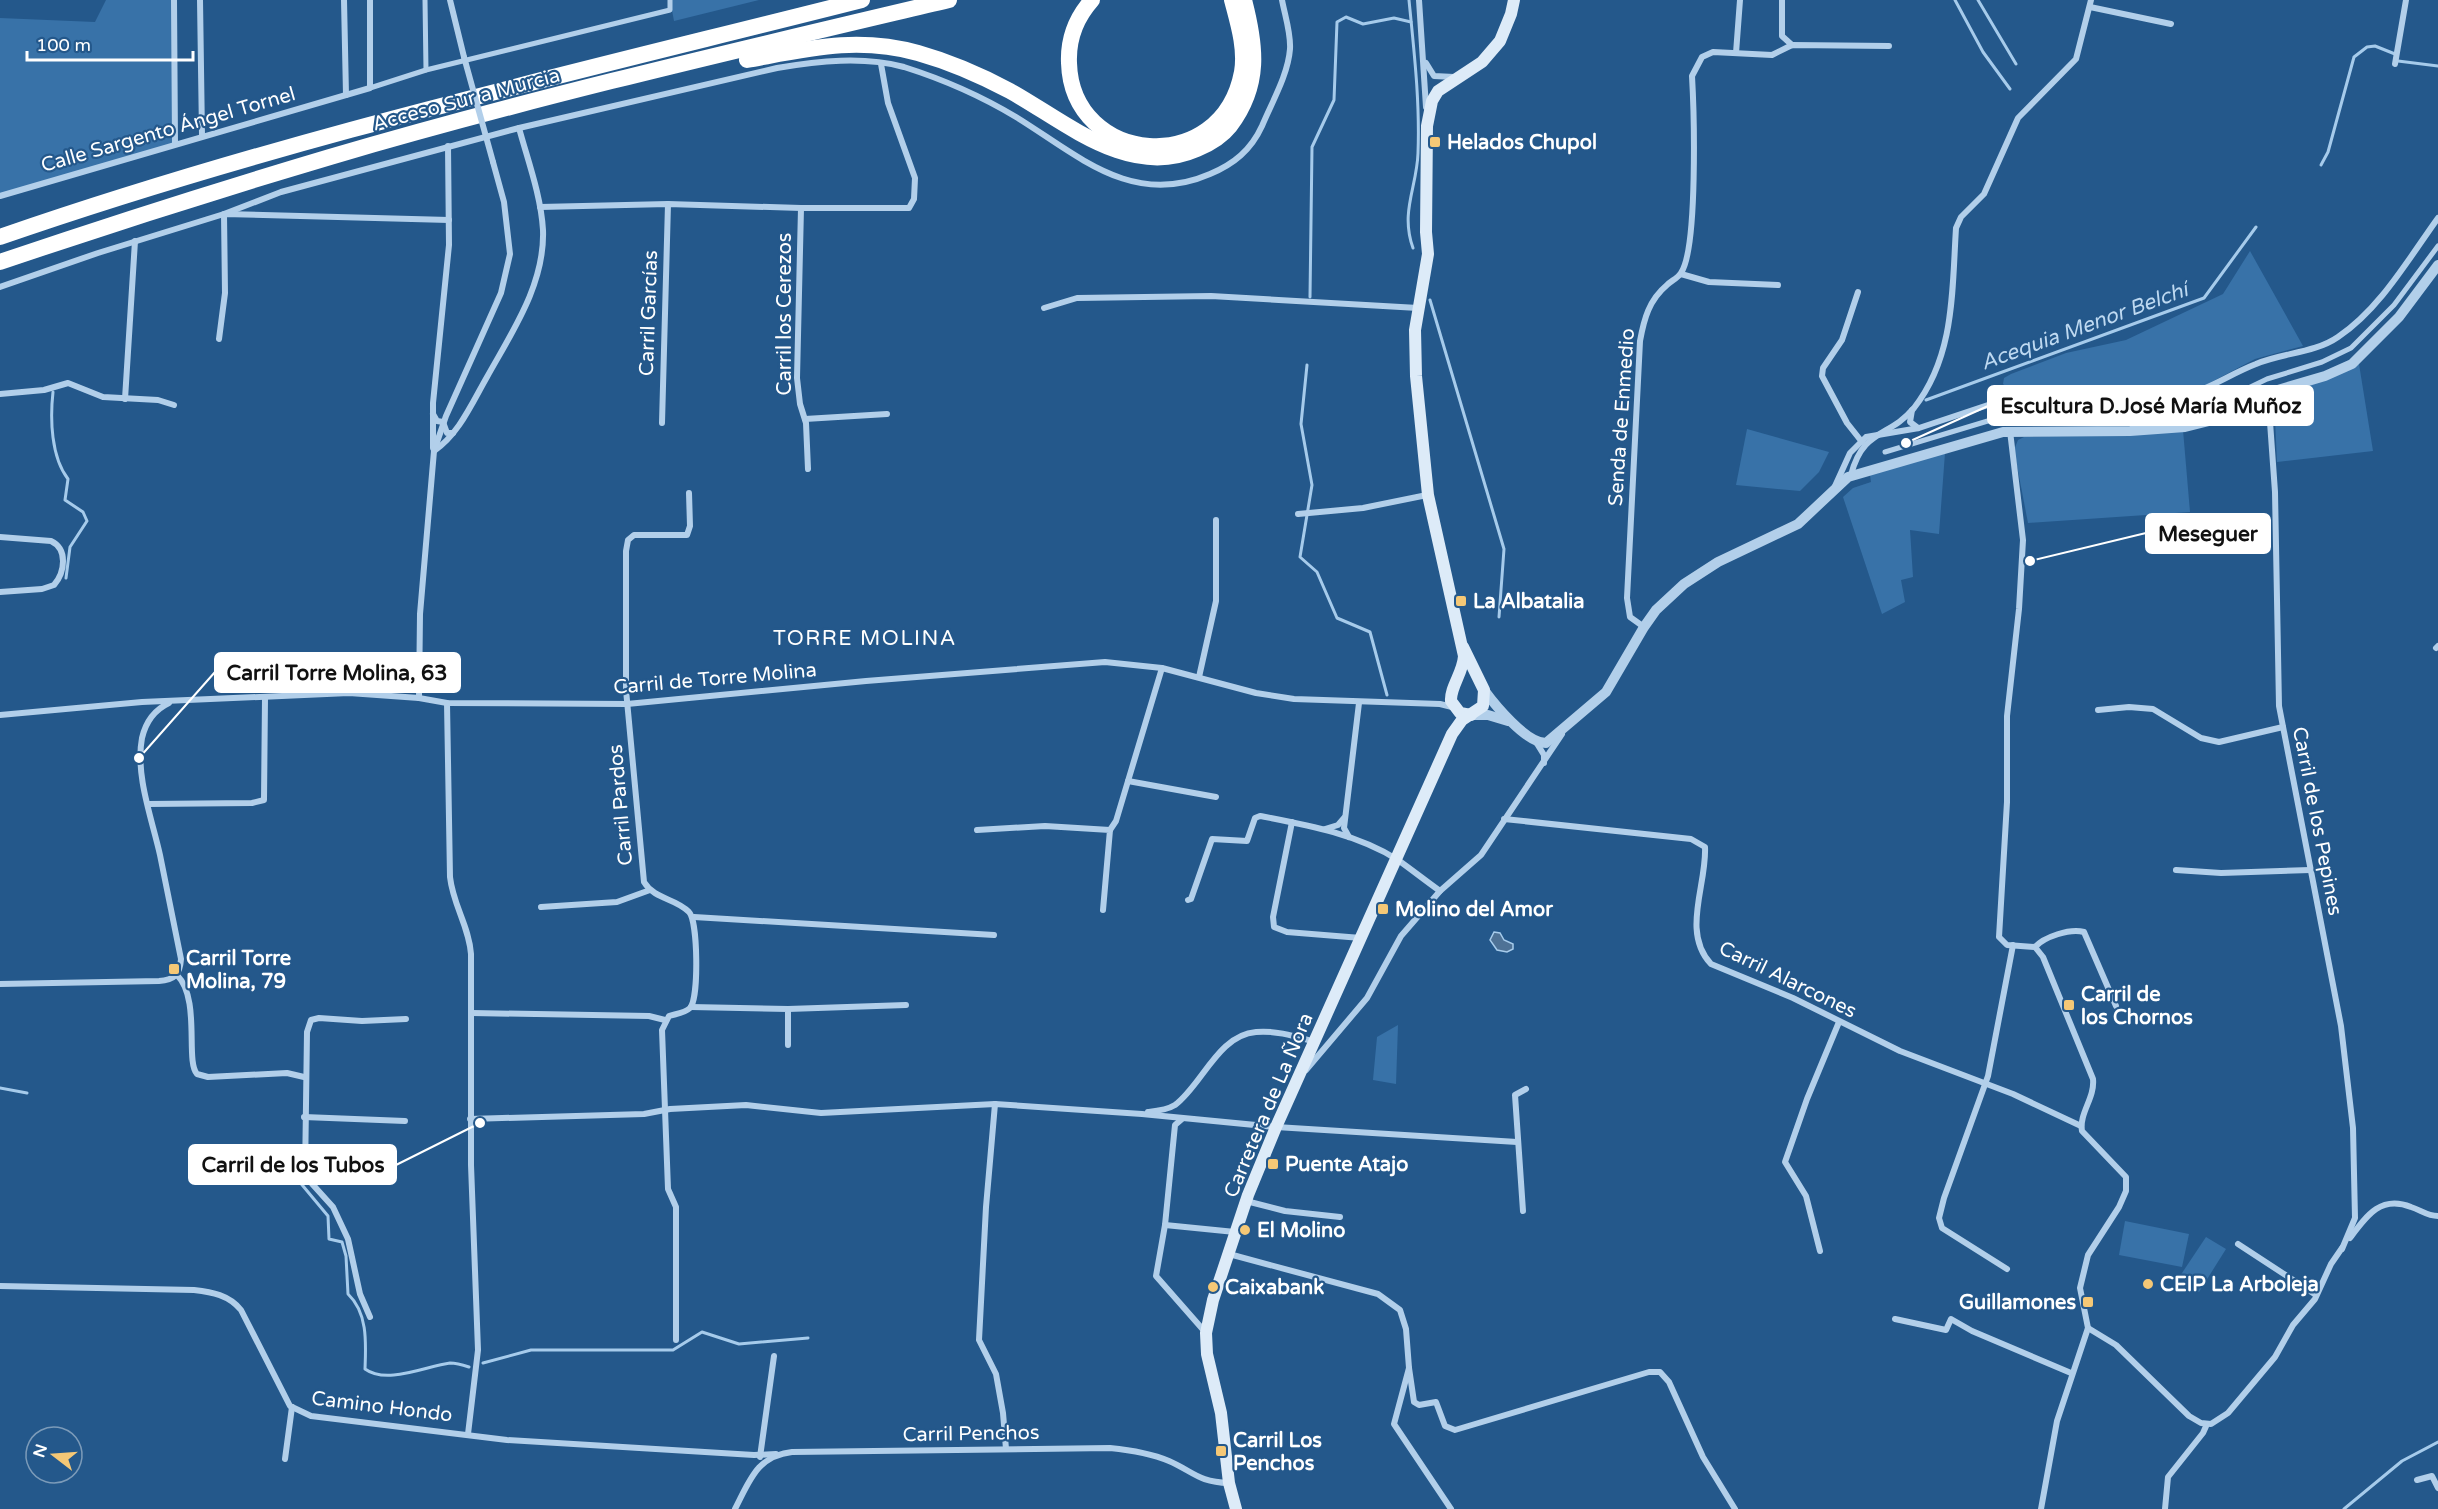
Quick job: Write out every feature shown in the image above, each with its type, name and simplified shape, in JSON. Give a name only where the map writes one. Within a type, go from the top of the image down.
[{"type":"highway","name":"Acceso Sur a Murcia","points":[[0,237],[187,177],[327,137],[862,0]]},
{"type":"highway","name":"Acceso Sur a Murcia","points":[[0,262],[331,156],[572,93],[949,0]]},
{"type":"highway","points":[[1092,0],[1076,23],[1070,43],[1069,70],[1076,94],[1090,118],[1110,134],[1131,143],[1155,146],[1181,143],[1209,131],[1233,100],[1242,70],[1242,52],[1241,34],[1232,0]]},
{"type":"highway","points":[[572,93],[829,44],[878,45],[916,52],[966,69],[1112,149],[1141,157],[1168,158],[1190,153],[1215,140],[1227,129],[1244,102],[1252,76],[1255,49],[1244,0]]},
{"type":"main road","points":[[1452,734],[1462,720],[1483,706],[1482,687],[1463,647],[1428,495],[1414,348],[1428,254],[1427,126],[1430,109],[1438,91],[1482,62],[1500,41],[1514,0]]},
{"type":"main road","points":[[1452,734],[1456,710],[1451,701],[1463,669],[1463,647]]},
{"type":"main road","points":[[1454,688],[1470,680],[1482,687]]},
{"type":"main road","points":[[1456,710],[1471,715]]},
{"type":"main road","name":"Carretera de La Ñora","points":[[1236,1509],[1229,1483],[1221,1413],[1207,1354],[1206,1333],[1213,1300],[1246,1201],[1276,1127],[1452,734]]},
{"type":"street","points":[[174,0],[175,143]]},
{"type":"street","points":[[200,0],[202,135]]},
{"type":"street","points":[[344,0],[346,95]]},
{"type":"street","points":[[370,0],[370,88],[426,70],[670,10],[670,0]]},
{"type":"street","points":[[425,0],[426,70]]},
{"type":"street","points":[[434,451],[443,422],[492,314],[508,272],[510,236],[450,0]]},
{"type":"street","points":[[0,287],[135,241],[224,214],[282,192],[519,128],[801,64],[852,61],[912,70],[984,99],[1017,118],[1071,155],[1117,177],[1147,184],[1174,184],[1216,171],[1233,163],[1253,143],[1289,59],[1289,34],[1282,0]]},
{"type":"street","points":[[1419,0],[1427,126]]},
{"type":"street","points":[[1736,53],[1740,0]]},
{"type":"street","points":[[1782,0],[1782,36],[1792,45]]},
{"type":"street","points":[[2394,64],[2406,0]]},
{"type":"street","points":[[1919,428],[1914,427],[1910,422],[1912,409],[1934,371],[1947,335],[1952,312],[1956,228],[1961,216],[1984,194],[2018,118],[2076,59],[2091,3],[2171,24]]},
{"type":"street","points":[[1778,285],[1709,282],[1681,274],[1687,253],[1690,226],[1694,110],[1692,76],[1702,57],[1713,52],[1772,55],[1792,45],[1889,46]]},
{"type":"street","points":[[1424,57],[1434,75],[1446,78],[1464,75]]},
{"type":"street","points":[[540,207],[668,204],[902,208],[913,205],[915,178],[888,103],[881,64]]},
{"type":"street","name":"Calle Sargento Ángel Tornel","points":[[0,196],[202,135],[370,88]]},
{"type":"street","points":[[434,451],[453,433],[529,299],[542,250],[543,230],[540,207],[519,128]]},
{"type":"street","points":[[419,698],[420,614],[434,451],[433,413],[449,220],[448,146]]},
{"type":"street","name":"Carril Garcías","points":[[662,423],[668,204]]},
{"type":"street","points":[[245,206],[244,211],[249,215]]},
{"type":"street","name":"Carril los Cerezos","points":[[801,208],[797,378],[800,404],[805,419],[807,469]]},
{"type":"street","points":[[224,214],[449,220]]},
{"type":"street","points":[[219,339],[225,293],[224,214]]},
{"type":"street","points":[[1874,435],[1919,428],[2006,399],[2181,398],[2201,392],[2257,363],[2337,338],[2381,295],[2438,218]]},
{"type":"street","points":[[125,399],[135,241]]},
{"type":"street","points":[[1885,452],[2001,417],[2165,415],[2209,407],[2267,379],[2322,362],[2351,348],[2401,297],[2438,246]]},
{"type":"street","points":[[1536,741],[1546,743],[1606,692],[1656,610],[1684,584],[1718,562],[1798,524],[1851,476],[2010,431],[2130,431],[2185,427],[2213,420],[2268,394],[2352,364],[2399,317],[2438,265]]},
{"type":"street","name":"Senda de Enmedio","points":[[1644,627],[1630,617],[1627,598],[1640,342],[1644,319],[1654,298],[1681,274]]},
{"type":"street","points":[[1858,292],[1842,340],[1823,368],[1822,376],[1847,423],[1862,443]]},
{"type":"street","points":[[1044,308],[1077,298],[1189,296],[1419,308]]},
{"type":"street","points":[[0,394],[44,390],[68,383],[103,397],[158,400],[174,405]]},
{"type":"street","name":"Carril de los Pepines","points":[[2268,394],[2275,492],[2276,646],[2283,727],[2341,1026],[2353,1128],[2356,1208],[2353,1225],[2342,1249]]},
{"type":"street","points":[[1834,490],[1845,462],[1862,443],[1912,409]]},
{"type":"street","points":[[433,413],[437,421],[443,422]]},
{"type":"street","name":"Carril los Cerezos","points":[[805,419],[887,414]]},
{"type":"street","points":[[443,422],[447,433],[453,433]]},
{"type":"street","points":[[2010,431],[2023,540],[2019,609],[2007,716],[2007,802],[1998,933],[2004,944],[2035,947],[2041,952],[2093,1079],[2093,1092],[2081,1126],[2082,1131],[2126,1178],[2126,1191],[2120,1207],[2088,1255],[2080,1288],[2088,1328],[2071,1373],[2057,1421],[2041,1509]]},
{"type":"street","points":[[1851,476],[1862,443]]},
{"type":"street","name":"Carril Pardos","points":[[689,493],[690,526],[687,535],[634,535],[628,540],[627,704],[644,882],[650,891],[679,904],[694,917]]},
{"type":"street","points":[[1298,514],[1363,508],[1428,495]]},
{"type":"street","points":[[1199,677],[1216,601],[1216,520]]},
{"type":"street","points":[[0,537],[51,541],[56,543],[63,557],[62,573],[54,585],[42,589],[0,592]]},
{"type":"street","name":"Carril de Torre Molina","points":[[0,716],[147,702],[349,693],[419,698],[447,703],[627,704],[867,681],[1105,662],[1162,668],[1256,693],[1294,699],[1445,705],[1456,710]]},
{"type":"street","points":[[1103,910],[1110,831],[1116,821],[1162,668]]},
{"type":"street","points":[[1482,687],[1514,724],[1536,741],[1544,755],[1543,766]]},
{"type":"street","points":[[1428,704],[1443,699],[1454,688]]},
{"type":"street","points":[[148,804],[252,803],[264,800],[265,698]]},
{"type":"street","points":[[149,719],[154,712],[174,701]]},
{"type":"street","points":[[0,984],[159,981],[172,979],[177,975],[181,959],[140,757],[142,740],[153,709],[147,702]]},
{"type":"street","points":[[447,703],[450,877],[452,893],[470,937],[472,1012],[470,1119],[478,1350],[468,1434]]},
{"type":"street","points":[[1353,840],[1344,831],[1359,703]]},
{"type":"street","points":[[2098,710],[2129,707],[2152,709],[2201,738],[2219,742],[2283,727]]},
{"type":"street","points":[[1471,715],[1488,715],[1514,724]]},
{"type":"street","points":[[1299,1077],[1367,998],[1401,936],[1440,891],[1481,855],[1518,796],[1543,766],[1565,729]]},
{"type":"street","points":[[1128,780],[1216,797]]},
{"type":"street","points":[[1324,829],[1338,825],[1345,814]]},
{"type":"street","points":[[1188,900],[1194,896],[1203,860],[1214,838],[1247,841],[1253,821],[1258,816],[1324,829],[1353,840],[1397,859],[1440,891]]},
{"type":"street","name":"Carril Alarcones","points":[[1504,819],[1691,839],[1700,842],[1705,847],[1706,854],[1696,934],[1707,959],[1715,966],[1793,998],[1900,1051],[2013,1094],[2081,1126]]},
{"type":"street","points":[[1292,822],[1273,917],[1274,927],[1287,932],[1362,938]]},
{"type":"street","points":[[977,830],[1048,826],[1110,831]]},
{"type":"street","points":[[2176,870],[2221,873],[2310,870]]},
{"type":"street","points":[[541,906],[617,902],[650,891]]},
{"type":"street","points":[[691,1007],[696,992],[694,917],[994,935]]},
{"type":"street","points":[[2035,947],[2050,938],[2077,931],[2084,932],[2116,1006]]},
{"type":"street","points":[[2007,1269],[1945,1231],[1939,1218],[1985,1084],[1998,1034],[2013,945]]},
{"type":"street","points":[[177,975],[184,985],[190,1012],[193,1042],[192,1065],[197,1074],[208,1077],[287,1072],[304,1077]]},
{"type":"street","points":[[472,1012],[626,1015],[665,1020],[691,1007],[788,1008],[906,1005]]},
{"type":"street","points":[[788,1008],[788,1045]]},
{"type":"street","points":[[370,1317],[360,1294],[348,1239],[333,1208],[305,1176],[304,1077],[307,1032],[309,1023],[314,1018],[362,1021],[406,1019]]},
{"type":"street","points":[[665,1020],[661,1043],[663,1110],[668,1189],[676,1207],[676,1340]]},
{"type":"street","points":[[1820,1251],[1806,1196],[1785,1162],[1806,1099],[1839,1022]]},
{"type":"street","points":[[1142,1114],[1164,1109],[1179,1100],[1223,1051],[1243,1035],[1271,1032],[1316,1042]]},
{"type":"street","points":[[1523,1211],[1515,1095],[1527,1089]]},
{"type":"street","points":[[1179,1100],[1177,1113],[1185,1119]]},
{"type":"street","points":[[470,1119],[644,1114],[663,1110],[746,1105],[821,1113],[995,1104],[1142,1114],[1276,1127],[1517,1142]]},
{"type":"street","points":[[995,1104],[986,1207],[979,1340],[996,1374],[1002,1403],[1006,1449]]},
{"type":"street","points":[[304,1117],[405,1121]]},
{"type":"street","points":[[1185,1119],[1174,1125],[1165,1225],[1156,1276],[1206,1333]]},
{"type":"street","points":[[1246,1201],[1285,1211],[1340,1217]]},
{"type":"street","points":[[2356,1208],[2360,1215],[2366,1217],[2374,1208],[2393,1203],[2438,1216]]},
{"type":"street","name":"Carril de los Pepines","points":[[2207,1424],[2218,1421],[2228,1413],[2269,1365],[2293,1325],[2316,1295],[2331,1264],[2366,1217]]},
{"type":"street","points":[[1165,1225],[1236,1232]]},
{"type":"street","points":[[2238,1244],[2316,1295]]},
{"type":"street","points":[[1229,1254],[1378,1294],[1390,1300],[1400,1310],[1406,1329],[1414,1402]]},
{"type":"street","name":"Camino Hondo","points":[[0,1286],[194,1290],[220,1294],[241,1310],[292,1407],[311,1416],[507,1440],[773,1454]]},
{"type":"street","points":[[1895,1319],[1946,1330],[1951,1319],[1972,1331],[2071,1373]]},
{"type":"street","points":[[2088,1328],[2116,1346],[2189,1416],[2207,1424],[2203,1433],[2168,1477],[2165,1509]]},
{"type":"street","points":[[757,1471],[774,1356]]},
{"type":"street","points":[[1409,1368],[1394,1424],[1451,1509]]},
{"type":"street","points":[[1397,1408],[1405,1399],[1419,1405],[1436,1402],[1445,1426],[1455,1430],[1649,1372],[1660,1372],[1668,1382],[1703,1457],[1735,1509]]},
{"type":"street","points":[[285,1459],[292,1407]]},
{"type":"street","points":[[763,1441],[765,1450],[773,1454]]},
{"type":"street","name":"Carril Penchos","points":[[773,1454],[1110,1448],[1133,1450],[1170,1461],[1208,1482],[1229,1483]]},
{"type":"street","points":[[735,1509],[757,1471],[773,1454]]},
{"type":"street","points":[[2417,1480],[2432,1476],[2438,1488]]},
{"type":"shaded area","points":[[106,0],[174,0],[175,143],[0,196],[0,18],[95,22]]},
{"type":"shaded area","points":[[670,0],[759,0],[674,21]]},
{"type":"shaded area","points":[[2250,251],[2303,346],[2255,359],[2200,388],[2179,393],[2011,391],[2003,384],[2004,378],[2011,374],[2066,353],[2126,340],[2223,294]]},
{"type":"shaded area","points":[[2359,364],[2373,451],[2277,462],[2274,397]]},
{"type":"shaded area","points":[[1747,429],[1829,452],[1819,472],[1800,491],[1736,485]]},
{"type":"shaded area","points":[[2183,430],[2190,512],[2028,523],[2014,450],[2018,440],[2024,437]]},
{"type":"shaded area","points":[[1945,453],[1939,534],[1910,530],[1913,577],[1901,580],[1905,602],[1882,614],[1843,497],[1853,488],[1871,482],[1870,475]]},
{"type":"shaded area","points":[[1494,932],[1500,933],[1504,940],[1513,944],[1513,949],[1507,952],[1497,950],[1490,940]]},
{"type":"shaded area","points":[[1398,1025],[1396,1084],[1373,1080],[1377,1037]]},
{"type":"shaded area","points":[[2125,1221],[2189,1234],[2182,1267],[2119,1255]]},
{"type":"shaded area","points":[[2206,1237],[2226,1249],[2199,1292],[2178,1279]]},
{"type":"waterway","points":[[1409,0],[1418,114],[1417,165],[1408,223],[1413,248]]},
{"type":"waterway","points":[[1955,0],[1983,52],[2010,89]]},
{"type":"waterway","points":[[1978,0],[2016,64]]},
{"type":"waterway","points":[[1310,297],[1312,147],[1334,100],[1337,22],[1346,17],[1363,24],[1394,18],[1411,22]]},
{"type":"waterway","name":"Acequia Menor Belchí","points":[[2321,165],[2328,152],[2354,57],[2367,47],[2375,46],[2395,54]]},
{"type":"waterway","name":"Acequia Menor Belchí","points":[[2398,61],[2438,66]]},
{"type":"waterway","name":"Acequia Menor Belchí","points":[[1926,400],[2204,298],[2256,227]]},
{"type":"waterway","points":[[1430,300],[1504,549],[1499,617]]},
{"type":"waterway","points":[[1307,365],[1301,424],[1312,485],[1300,557],[1317,572],[1337,618],[1370,632],[1387,695]]},
{"type":"waterway","points":[[53,392],[55,449],[62,470],[68,479],[65,500],[83,512],[87,521],[70,547],[66,578]]},
{"type":"waterway","points":[[0,1088],[27,1093]]},
{"type":"waterway","points":[[246,1146],[289,1154],[298,1180],[328,1216],[329,1239],[342,1242],[346,1256],[348,1294],[359,1310],[364,1329],[365,1369],[374,1373],[395,1375],[450,1363],[469,1367]]},
{"type":"waterway","points":[[483,1363],[531,1350],[673,1350],[702,1332],[739,1344],[808,1338]]},
{"type":"waterway","points":[[2344,1509],[2402,1461],[2438,1442]]},
{"type":"place","name":"Helados Chupol","points":[[1435,142]]},
{"type":"place","name":"Escultura D.José María Muñoz","points":[[1906,443]]},
{"type":"place","name":"Meseguer","points":[[2030,561]]},
{"type":"place","name":"La Albatalia","points":[[1461,601]]},
{"type":"place","name":"Carril Torre Molina, 63","points":[[139,758]]},
{"type":"place","name":"Molino del Amor","points":[[1383,909]]},
{"type":"place","name":"Carril Torre Molina, 79","points":[[174,969]]},
{"type":"place","name":"Carril de los Chornos","points":[[2069,1005]]},
{"type":"place","name":"Carril de los Tubos","points":[[480,1123]]},
{"type":"place","name":"Puente Atajo","points":[[1273,1164]]},
{"type":"place","name":"El Molino","points":[[1245,1230]]},
{"type":"place","name":"CEIP La Arboleja","points":[[2148,1284]]},
{"type":"place","name":"Caixabank","points":[[1213,1287]]},
{"type":"place","name":"Guillamones","points":[[2088,1302]]},
{"type":"place","name":"Carril Los Penchos","points":[[1221,1451]]},
{"type":"district","name":"TORRE MOLINA","points":[[865,638]]}]
